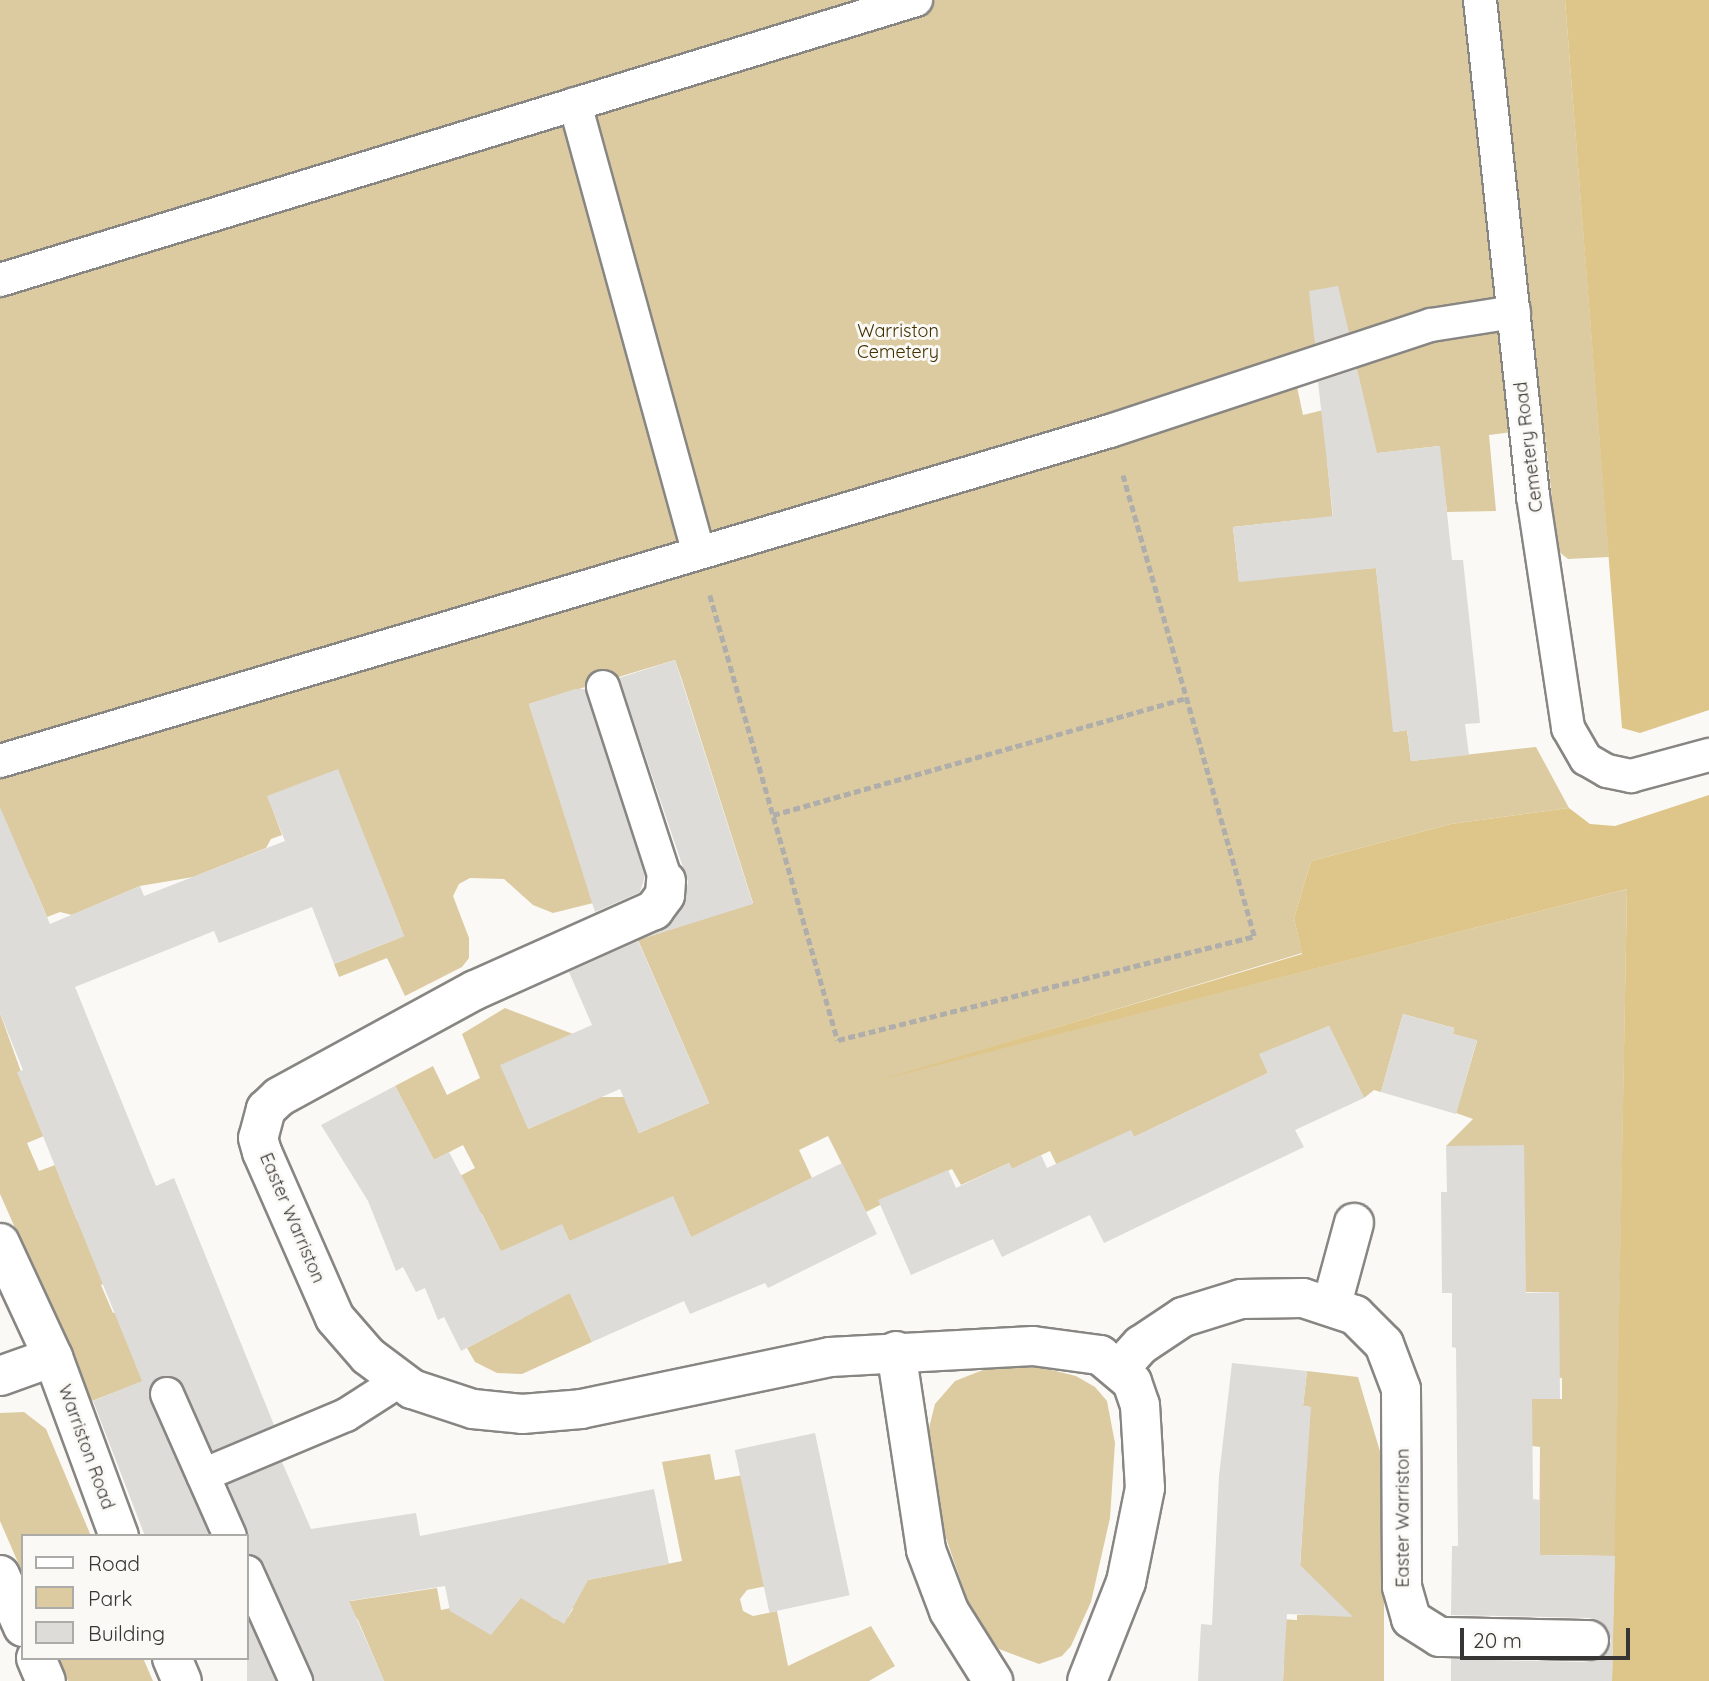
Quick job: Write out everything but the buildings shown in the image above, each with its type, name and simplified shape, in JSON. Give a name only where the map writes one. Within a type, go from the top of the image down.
[{"type":"street","name":"Easter Warriston","points":[[666,881],[665,895],[654,910],[475,990],[279,1097],[266,1109],[258,1138],[262,1152],[335,1318],[368,1356],[399,1381],[431,1397],[473,1409],[542,1413],[582,1409],[830,1357],[895,1351],[1068,1348],[1100,1355],[1120,1368],[1160,1331],[1211,1306],[1272,1298],[1332,1304],[1370,1328],[1384,1344],[1398,1376],[1402,1587],[1411,1619],[1440,1637],[1589,1640]]},
{"type":"street","points":[[1332,1304],[1354,1223]]},
{"type":"street","name":"Warriston Road","points":[[0,1243],[53,1357],[119,1534]]},
{"type":"street","points":[[895,1351],[926,1550],[953,1619],[993,1681]]},
{"type":"street","points":[[0,1376],[53,1357]]},
{"type":"street","points":[[1087,1681],[1126,1582],[1145,1488],[1140,1405],[1132,1382],[1120,1368]]},
{"type":"street","points":[[0,1575],[21,1622]]},
{"type":"street","points":[[37,1660],[46,1681]]},
{"type":"street","points":[[173,1660],[182,1681]]},
{"type":"lane","points":[[0,280],[916,0]]},
{"type":"lane","name":"Cemetery Road","points":[[1480,0],[1533,496],[1568,727],[1587,759],[1607,771],[1632,776],[1709,755]]},
{"type":"lane","points":[[575,104],[698,552]]},
{"type":"lane","points":[[0,761],[1110,430],[1431,325],[1514,312]]},
{"type":"lane","name":"Easter Warriston","points":[[603,687],[666,881]]},
{"type":"lane","points":[[203,1475],[346,1415],[399,1381]]},
{"type":"lane","points":[[167,1394],[229,1534]]},
{"type":"lane","points":[[248,1574],[296,1681]]},
{"type":"path","points":[[698,552],[838,1040],[1254,936],[1110,430]]},
{"type":"path","points":[[773,815],[1186,698]]},
{"type":"green space","name":"Warriston Cemetery","points":[[0,0],[1565,0],[1609,557],[1568,559],[1558,551],[1544,428],[1489,435],[1496,511],[1447,512],[1439,446],[1327,459],[1338,571],[1376,568],[1394,732],[1407,730],[1411,761],[1536,747],[1569,808],[1451,824],[1311,861],[1294,918],[1302,953],[909,1072],[1627,889],[1615,1556],[1539,1555],[1540,1447],[1532,1446],[1532,1399],[1562,1399],[1562,1378],[1532,1377],[1558,1292],[1516,1292],[1446,1146],[1473,1119],[1456,1113],[1477,1041],[1453,1034],[1454,1028],[1403,1014],[1381,1092],[1374,1090],[1364,1098],[1329,1026],[1260,1054],[1268,1073],[1134,1137],[1131,1131],[1059,1170],[1050,1151],[1012,1169],[1009,1163],[961,1185],[952,1169],[866,1212],[828,1136],[799,1150],[812,1178],[697,1235],[725,1299],[720,1302],[673,1197],[581,1267],[562,1225],[543,1233],[592,1342],[522,1374],[497,1373],[475,1362],[467,1348],[523,1318],[499,1248],[482,1214],[441,1186],[475,1168],[463,1145],[434,1160],[395,1086],[433,1066],[447,1095],[480,1078],[462,1034],[505,1008],[573,1034],[528,1129],[601,1097],[624,1097],[639,1133],[709,1103],[638,940],[753,903],[675,660],[529,704],[593,903],[553,913],[533,905],[504,879],[470,878],[459,884],[453,896],[469,938],[469,958],[462,967],[405,996],[387,958],[339,977],[334,964],[404,936],[338,771],[268,797],[282,835],[271,839],[266,848],[193,877],[140,886],[72,915],[60,912],[47,917],[31,879],[0,891]],"holes":[[[1356,367],[1364,400],[1303,415],[1296,382]],[[1307,519],[1312,573],[1239,581],[1233,527]]]},
{"type":"green space","points":[[0,1013],[44,1136],[27,1143],[39,1171],[55,1165],[76,1218],[119,1277],[101,1285],[113,1313],[131,1306],[159,1375],[92,1401],[0,1194]]},
{"type":"green space","points":[[1039,1367],[1076,1376],[1095,1387],[1107,1401],[1115,1443],[1110,1518],[1091,1602],[1071,1646],[1062,1656],[1039,1664],[999,1649],[971,1611],[945,1535],[926,1440],[935,1404],[955,1381],[988,1368]]},
{"type":"green space","points":[[1307,1371],[1358,1377],[1384,1465],[1384,1681],[1283,1681],[1284,1661],[1278,1660],[1280,1619],[1297,1620],[1297,1615],[1319,1615],[1327,1608],[1328,1593],[1320,1585],[1299,1584],[1310,1407],[1303,1406]]},
{"type":"green space","points":[[24,1412],[46,1429],[90,1534],[21,1534],[21,1569],[0,1521],[0,1413]]},
{"type":"green space","points":[[710,1454],[715,1480],[743,1475],[771,1585],[747,1590],[740,1599],[743,1611],[753,1616],[777,1611],[788,1666],[871,1626],[895,1666],[869,1681],[384,1681],[358,1620],[344,1602],[437,1588],[441,1610],[543,1589],[548,1614],[555,1619],[568,1617],[573,1609],[568,1584],[682,1561],[662,1462]]},
{"type":"green space","points":[[60,1660],[144,1660],[153,1681],[68,1681]]},
{"type":"shaded area","points":[[1565,0],[1709,0],[1709,710],[1640,733],[1622,728]]},
{"type":"shaded area","points":[[1709,795],[1709,1681],[1612,1681],[1627,889],[876,1081],[1302,954],[1294,918],[1311,861],[1451,824],[1569,808],[1590,824],[1615,826]]}]
